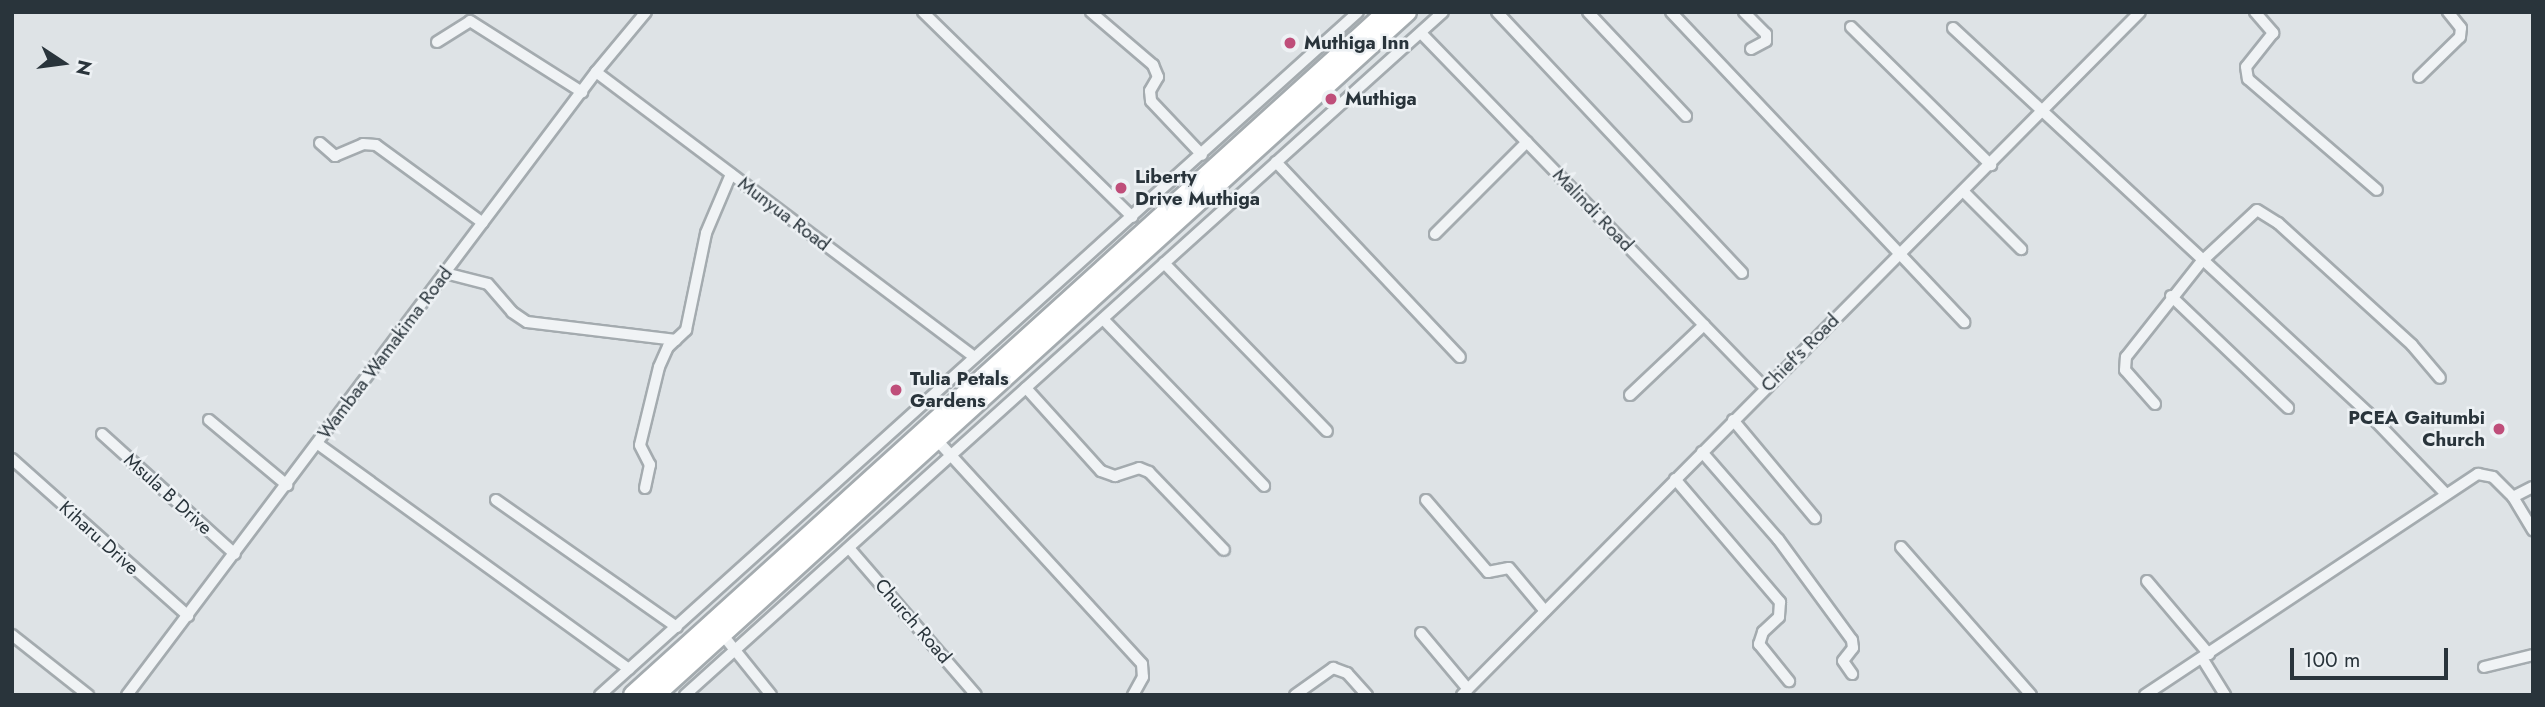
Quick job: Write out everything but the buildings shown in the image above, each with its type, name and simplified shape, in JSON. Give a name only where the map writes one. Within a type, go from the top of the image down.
[{"type":"highway","points":[[656,695],[1246,158],[1361,45],[1387,12]]},
{"type":"highway","points":[[633,695],[1079,291],[1361,45],[1407,12]]},
{"type":"street","name":"Wambaa Wamakima Road","points":[[127,695],[596,72],[646,12]]},
{"type":"street","points":[[923,12],[1132,217]]},
{"type":"street","points":[[1091,12],[1153,65],[1158,77],[1150,91],[1151,101],[1202,155]]},
{"type":"street","points":[[600,695],[973,356],[1202,155],[1358,12]]},
{"type":"street","points":[[685,695],[1443,12]]},
{"type":"street","points":[[1497,12],[1742,273]]},
{"type":"street","points":[[1588,12],[1686,116]]},
{"type":"street","points":[[1671,12],[1898,255],[1964,321]]},
{"type":"street","points":[[1744,12],[1766,34],[1766,41],[1751,48]]},
{"type":"street","name":"Chief's Road","points":[[1465,692],[2140,12]]},
{"type":"street","points":[[2255,12],[2273,33],[2246,67],[2248,79],[2377,190]]},
{"type":"street","points":[[2419,77],[2460,37],[2462,28],[2448,12]]},
{"type":"street","points":[[437,42],[470,22],[582,92]]},
{"type":"street","points":[[1342,27],[1382,68]]},
{"type":"street","points":[[1851,27],[1991,165]]},
{"type":"street","points":[[1953,28],[2201,262],[2368,413],[2445,494]]},
{"type":"street","name":"Malindi Road","points":[[1421,33],[1765,388]]},
{"type":"street","name":"Munyua Road","points":[[596,72],[973,356]]},
{"type":"street","points":[[1435,234],[1527,142]]},
{"type":"street","points":[[320,143],[335,156],[363,144],[376,145],[483,223]]},
{"type":"street","points":[[1246,158],[1260,177]]},
{"type":"street","points":[[1276,162],[1460,357]]},
{"type":"street","points":[[645,488],[650,465],[640,451],[642,434],[664,354],[686,330],[706,233],[731,174]]},
{"type":"street","points":[[1964,192],[2021,249]]},
{"type":"street","points":[[2155,404],[2129,377],[2124,364],[2171,296],[2201,262],[2252,212],[2262,211],[2412,345],[2440,379]]},
{"type":"street","points":[[1164,263],[1326,431]]},
{"type":"street","points":[[445,273],[488,284],[512,312],[527,321],[676,340]]},
{"type":"street","points":[[1066,275],[1079,291]]},
{"type":"street","points":[[2171,296],[2288,408]]},
{"type":"street","points":[[1103,319],[1264,486]]},
{"type":"street","points":[[1630,396],[1704,325]]},
{"type":"street","points":[[943,386],[957,401]]},
{"type":"street","points":[[1026,388],[1101,471],[1115,476],[1139,468],[1149,471],[1224,550]]},
{"type":"street","points":[[209,420],[287,485]]},
{"type":"street","points":[[1733,420],[1815,518]]},
{"type":"street","points":[[898,427],[912,442]]},
{"type":"street","name":"Msula B Drive","points":[[102,434],[235,554]]},
{"type":"street","points":[[936,439],[955,454],[1142,664],[1143,677],[1133,695]]},
{"type":"street","points":[[318,443],[629,669]]},
{"type":"street","points":[[1702,452],[1778,539],[1852,640],[1853,648],[1843,661],[1852,674]]},
{"type":"street","name":"Kiharu Drive","points":[[12,459],[188,616]]},
{"type":"street","points":[[2145,695],[2445,494],[2485,474],[2513,497],[2533,530]]},
{"type":"street","points":[[1675,479],[1780,602],[1780,617],[1763,632],[1759,644],[1789,681]]},
{"type":"street","points":[[2513,497],[2533,487]]},
{"type":"street","points":[[496,500],[677,627]]},
{"type":"street","points":[[1426,500],[1488,572],[1509,568],[1545,611]]},
{"type":"street","points":[[1901,547],[2031,695]]},
{"type":"street","name":"Church Road","points":[[849,548],[976,695]]},
{"type":"street","points":[[2147,581],[2205,656],[2225,695]]},
{"type":"street","points":[[1421,633],[1465,692]]},
{"type":"street","points":[[722,634],[771,695]]},
{"type":"street","points":[[12,635],[88,695]]},
{"type":"street","points":[[2484,667],[2533,655]]},
{"type":"street","points":[[1295,695],[1333,668],[1347,673],[1367,695]]},
{"type":"place","name":"Muthiga Inn","points":[[1290,43]]},
{"type":"place","name":"Muthiga","points":[[1331,99]]},
{"type":"place","name":"Liberty Drive Muthiga","points":[[1121,188]]},
{"type":"place","name":"Tulia Petals Gardens","points":[[896,390]]},
{"type":"place","name":"PCEA Gaitumbi Church","points":[[2499,429]]}]
